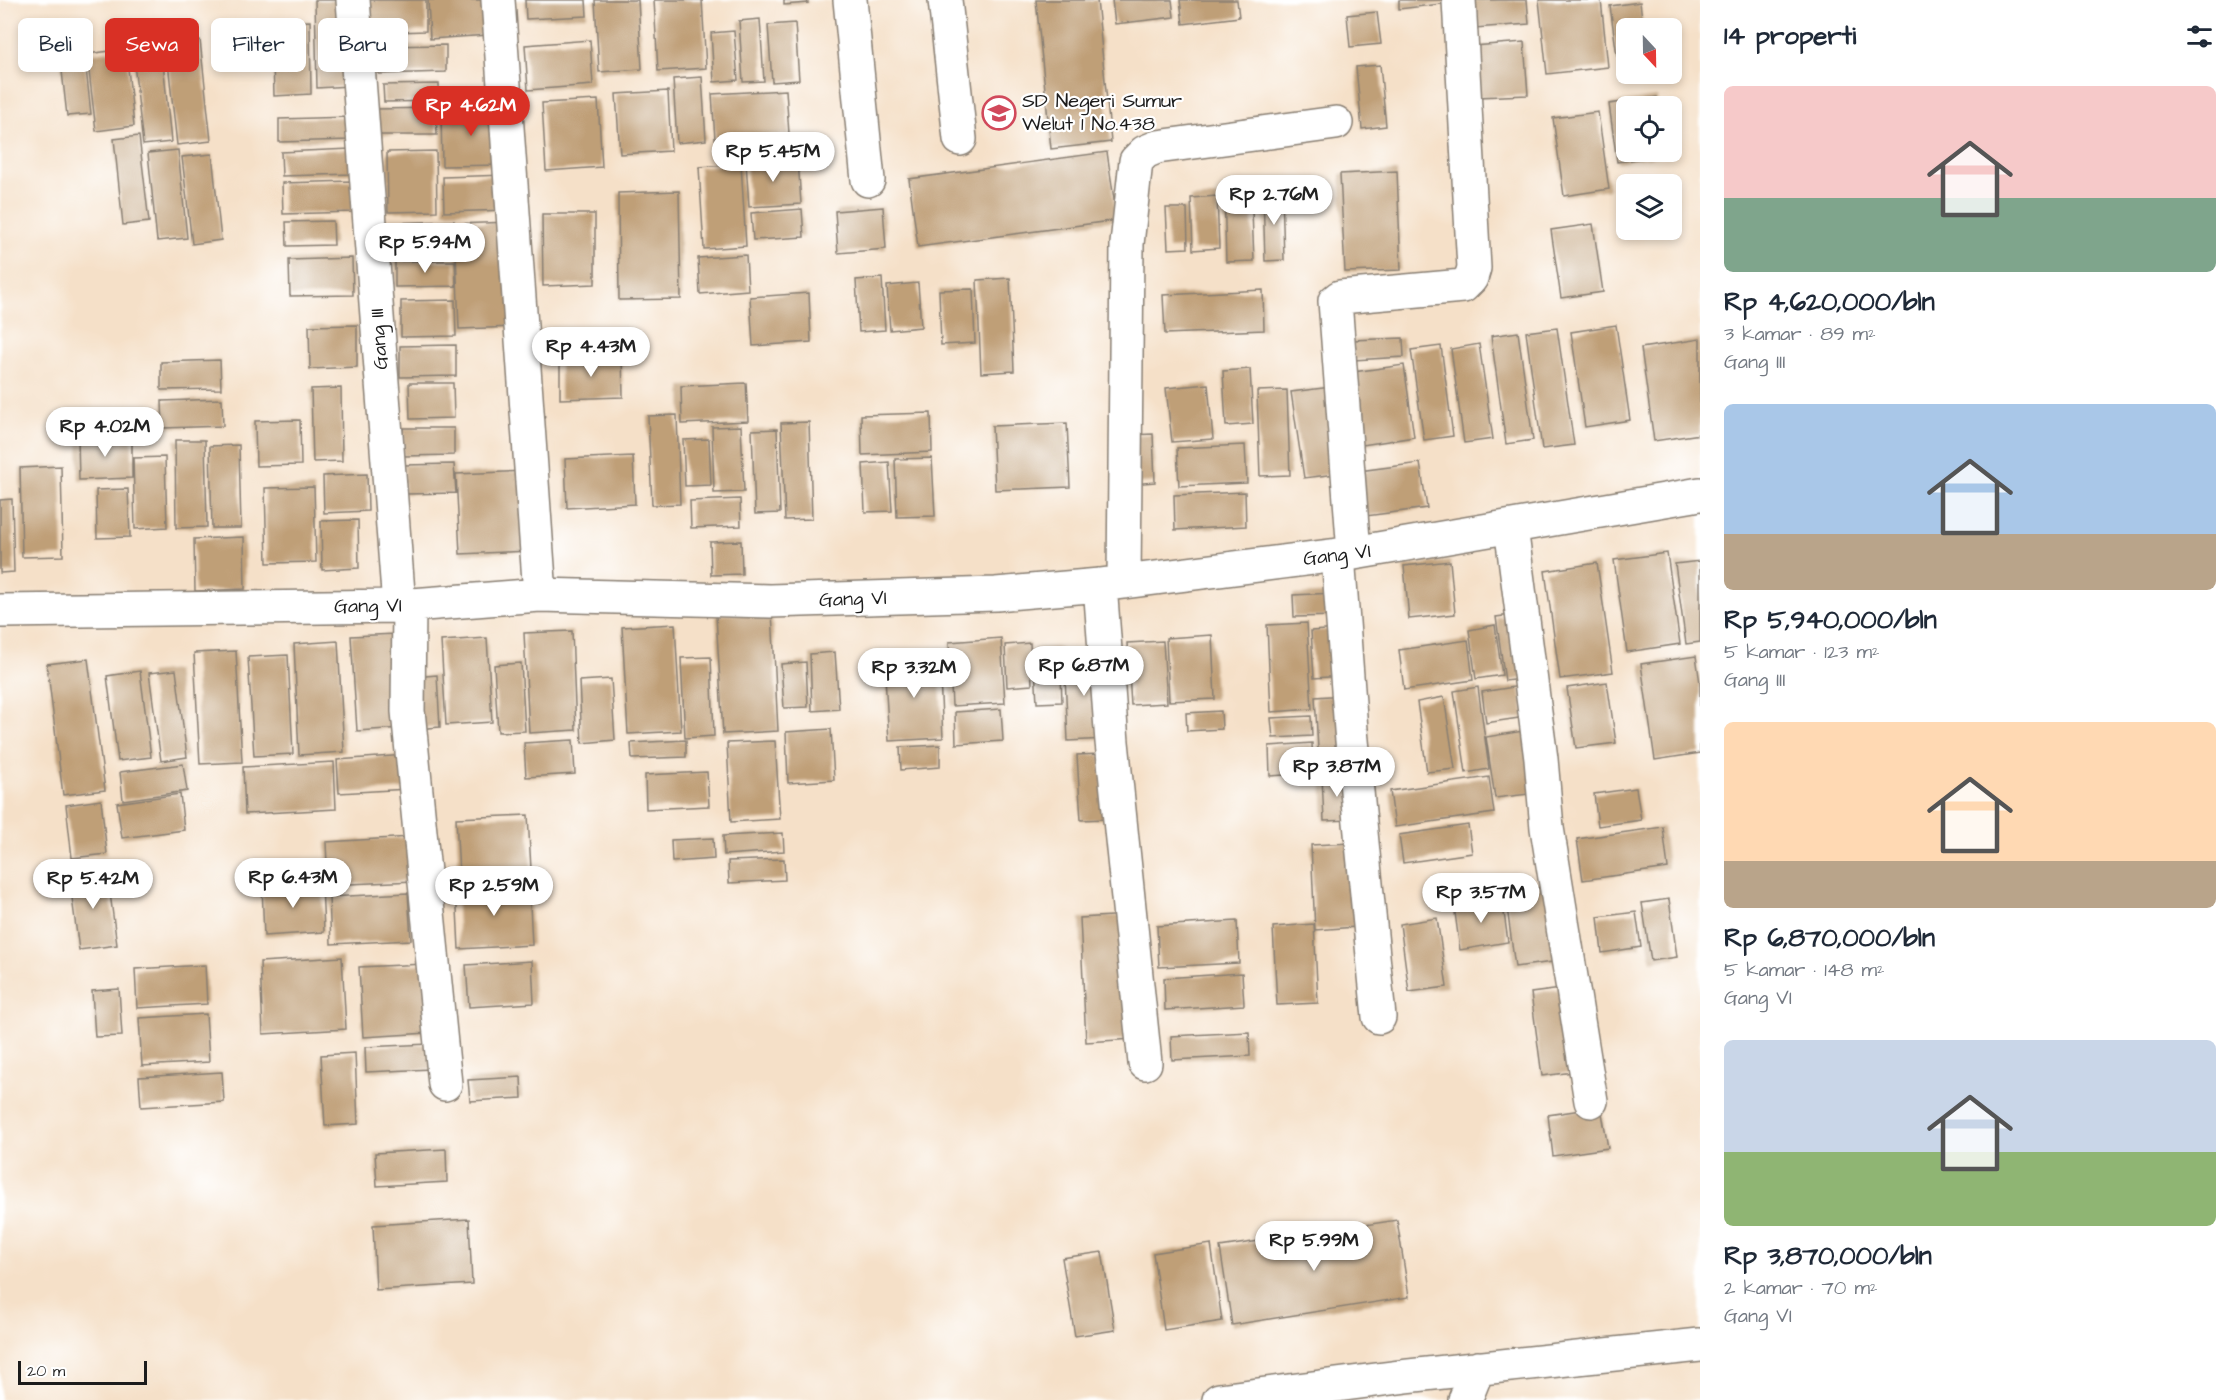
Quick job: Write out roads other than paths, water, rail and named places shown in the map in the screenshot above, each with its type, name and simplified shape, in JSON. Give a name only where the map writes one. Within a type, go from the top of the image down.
[{"type":"street","name":"Gang III","points":[[353,0],[404,606],[408,711],[445,1084]]},
{"type":"street","points":[[498,0],[540,595]]},
{"type":"street","points":[[850,0],[868,180]]},
{"type":"street","points":[[945,0],[960,139]]},
{"type":"street","points":[[1379,1017],[1351,730],[1335,301],[1340,297],[1462,286],[1471,278],[1474,268],[1459,0]]},
{"type":"street","points":[[1145,1063],[1112,742],[1112,584],[1127,244],[1136,161],[1145,152],[1156,147],[1336,123]]},
{"type":"street","name":"Gang VI","points":[[0,611],[404,606],[540,595],[770,601],[996,594],[1112,584],[1346,554],[1700,494]]},
{"type":"street","points":[[1510,527],[1541,759],[1547,828],[1591,1101]]},
{"type":"street","points":[[1219,1400],[1402,1388],[1478,1368],[1700,1345]]},
{"type":"street","points":[[1466,1400],[1478,1368]]},
{"type":"place","name":"SD Negeri Sumur Welut 1 No.438","points":[[999,113]]}]
